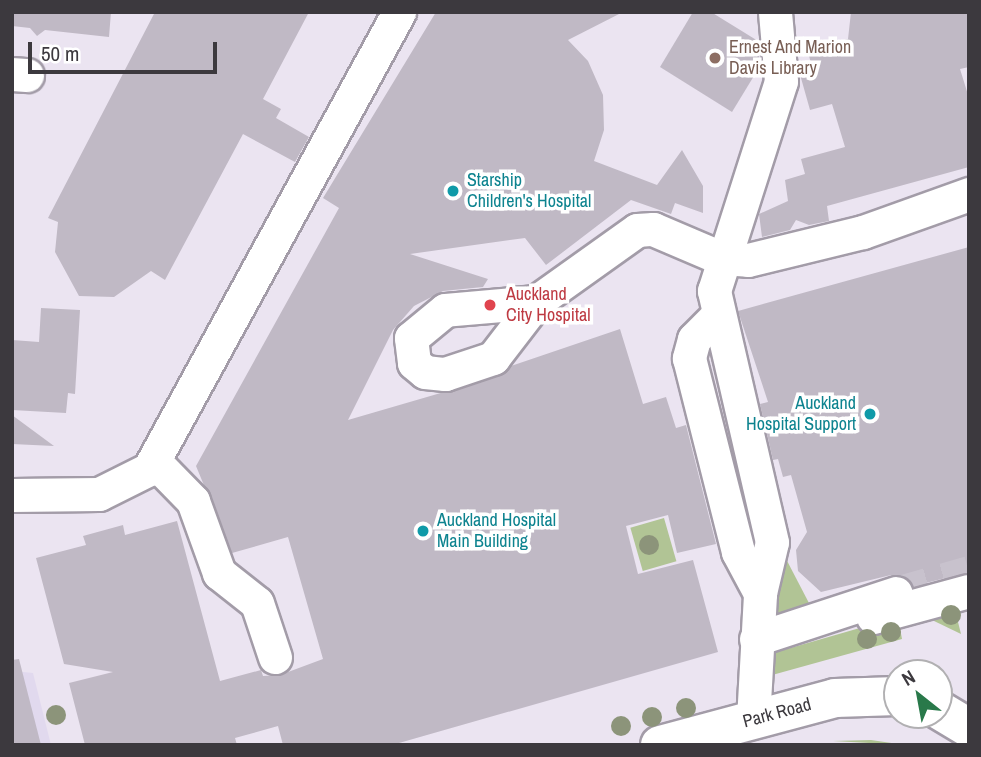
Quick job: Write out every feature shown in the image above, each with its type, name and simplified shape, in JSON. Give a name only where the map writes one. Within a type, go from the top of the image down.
[{"type":"main road","name":"Park Road","points":[[660,745],[835,698],[883,696]]},
{"type":"main road","points":[[953,718],[969,728]]},
{"type":"lane","points":[[12,495],[99,494],[139,476],[154,461],[399,12]]},
{"type":"lane","points":[[753,720],[760,593],[771,561],[771,530],[716,317],[721,258],[781,81],[775,12]]},
{"type":"lane","points":[[536,302],[637,230],[662,232],[721,258],[791,252],[969,194]]},
{"type":"lane","points":[[154,461],[194,501],[212,563],[257,604],[275,657]]},
{"type":"lane","points":[[829,617],[854,622],[969,591]]},
{"type":"lane","points":[[756,639],[829,617],[848,605],[896,593]]},
{"type":"shaded area","points":[[12,671],[33,673],[51,745],[12,745]]},
{"type":"green space","points":[[664,518],[676,561],[643,571],[630,528]]},
{"type":"green space","points":[[784,555],[810,605],[774,616],[766,601]]},
{"type":"green space","points":[[953,602],[961,634],[932,620],[929,609]]},
{"type":"green space","points":[[898,617],[902,639],[765,677],[773,653]]},
{"type":"green space","points":[[871,740],[905,745],[833,741]]},
{"type":"building","points":[[12,12],[111,12],[109,37],[45,30],[37,36],[30,28],[12,26]]},
{"type":"building","points":[[155,12],[309,12],[263,99],[281,109],[276,118],[309,137],[295,162],[243,134],[165,280],[151,271],[114,297],[79,296],[55,252],[58,222],[48,218]]},
{"type":"building","points":[[436,12],[623,12],[568,40],[588,61],[603,95],[604,130],[594,161],[657,185],[682,150],[703,186],[703,213],[675,203],[671,214],[631,200],[546,265],[525,238],[410,254],[488,279],[483,287],[443,291],[414,306],[393,330],[348,420],[499,376],[511,366],[620,329],[643,404],[666,397],[676,428],[686,425],[716,544],[677,553],[668,515],[626,526],[638,574],[693,560],[718,652],[392,745],[283,745],[278,726],[235,738],[237,745],[85,745],[69,683],[113,672],[64,664],[36,558],[86,545],[83,536],[123,525],[125,535],[177,521],[220,681],[261,670],[263,676],[280,675],[323,659],[288,537],[232,553],[196,466],[339,208],[323,198]]},
{"type":"building","name":"Ernest And Marion Davis Library","points":[[693,12],[711,12],[758,41],[760,66],[732,112],[660,67]]},
{"type":"building","points":[[851,12],[969,12],[969,67],[960,69],[969,98],[969,167],[827,206],[829,221],[809,225],[796,220],[790,230],[762,237],[759,214],[788,201],[785,180],[805,174],[801,159],[845,147],[832,104],[810,110],[801,78],[811,64],[808,51],[848,39]]},
{"type":"building","name":"Auckland Hospital Support","points":[[969,247],[969,572],[914,586],[891,575],[821,592],[798,571],[796,550],[807,532],[791,475],[783,477],[778,459],[773,460],[760,404],[768,402],[738,311]]},
{"type":"building","points":[[41,308],[80,310],[75,394],[68,393],[66,413],[12,410],[12,340],[39,342]]},
{"type":"building","points":[[12,415],[54,446],[12,444]]},
{"type":"building","points":[[19,659],[41,745],[12,745],[12,660]]},
{"type":"tunnel","points":[[896,593],[969,572]]},
{"type":"place","name":"Ernest And Marion Davis Library","points":[[715,58]]},
{"type":"place","name":"Starship Children's Hospital","points":[[453,191]]},
{"type":"place","name":"Auckland City Hospital","points":[[490,305]]},
{"type":"place","name":"Auckland Hospital Support","points":[[870,414]]},
{"type":"place","name":"Auckland Hospital Main Building","points":[[423,531]]}]
